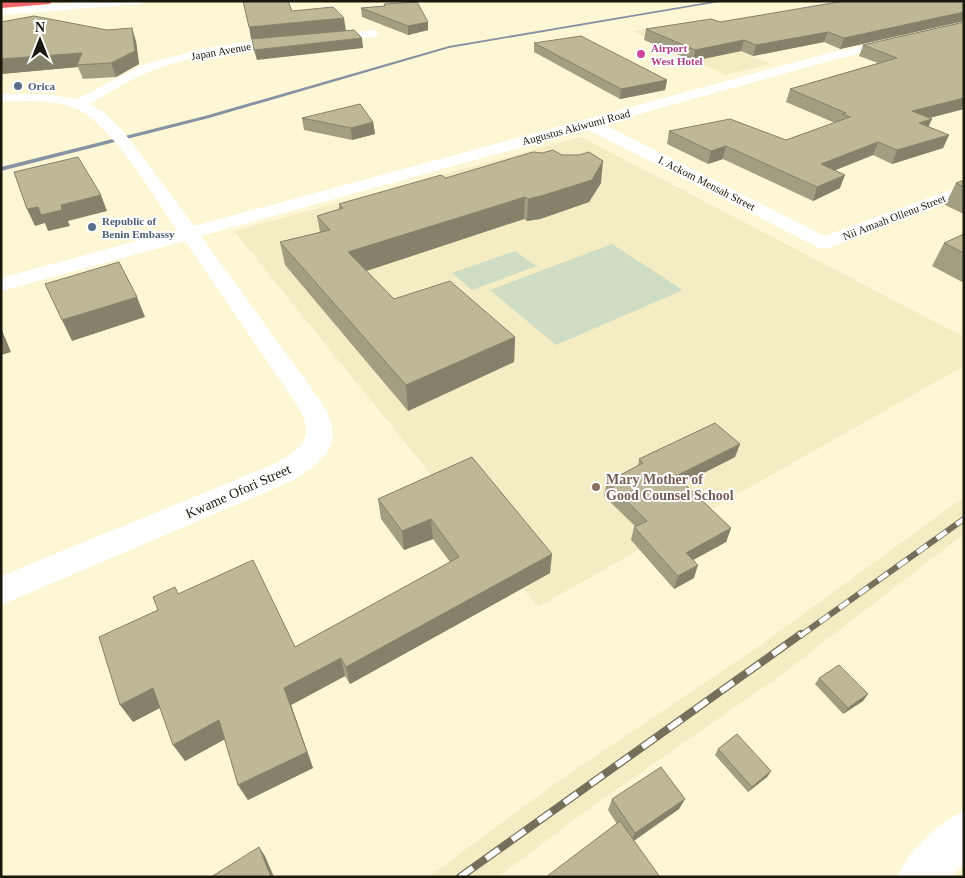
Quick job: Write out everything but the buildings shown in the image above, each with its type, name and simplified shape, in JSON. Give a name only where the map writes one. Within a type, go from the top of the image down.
[{"type":"highway","points":[[1,5],[49,1]]},
{"type":"street","points":[[1,12],[140,1]]},
{"type":"street","name":"Augustus Akiwumi Road","points":[[1,285],[834,56],[964,26]]},
{"type":"street","name":"Japan Avenue","points":[[79,104],[132,74],[199,53],[234,47],[372,33]]},
{"type":"street","points":[[1,98],[44,99],[79,104]]},
{"type":"street","name":"Kwame Ofori Street","points":[[1,591],[282,473],[298,465],[319,443],[322,432],[308,401],[190,233],[121,140],[101,118],[79,104]]},
{"type":"street","name":"I. Ackom Mensah Street","points":[[590,124],[824,243]]},
{"type":"street","name":"Nii Amaah Ollenu Street","points":[[824,243],[964,190]]},
{"type":"street","points":[[919,877],[964,832]]},
{"type":"shaded area","points":[[680,24],[771,64],[725,75],[633,31]]},
{"type":"shaded area","name":"Mary Mother of Good Counsel School","points":[[581,137],[964,337],[964,366],[538,607],[234,231]]},
{"type":"shaded area","points":[[964,497],[964,534],[781,675],[583,813],[498,877],[428,877],[560,780],[755,649]]},
{"type":"green space","points":[[612,244],[683,290],[556,345],[490,290]]},
{"type":"green space","points":[[515,251],[536,266],[472,290],[452,273]]},
{"type":"waterway","points":[[1,169],[207,117],[449,47],[723,1]]},
{"type":"railway","points":[[800,636],[964,519]]},
{"type":"railway","points":[[460,877],[801,634]]},
{"type":"place","name":"Airport West Hotel","points":[[641,54]]},
{"type":"place","name":"Orica","points":[[18,86]]},
{"type":"place","name":"Republic of Benin Embassy","points":[[92,227]]},
{"type":"place","name":"Mary Mother of Good Counsel School","points":[[596,487]]}]
